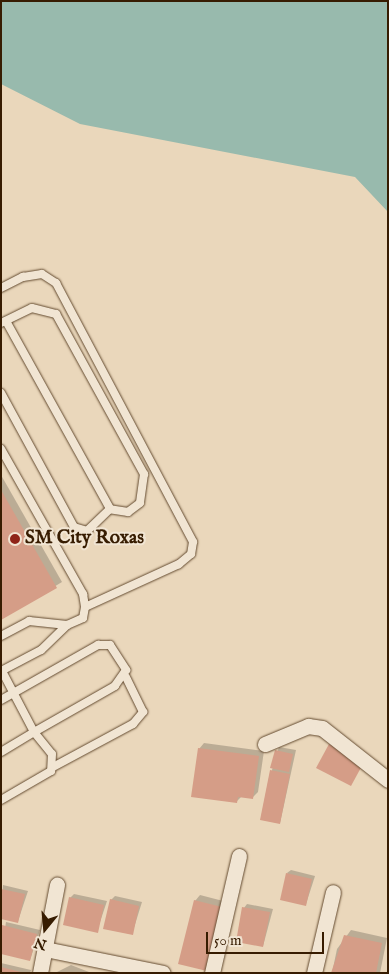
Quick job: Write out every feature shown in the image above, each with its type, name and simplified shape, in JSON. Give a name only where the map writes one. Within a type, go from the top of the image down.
[{"type":"street","points":[[265,744],[308,726],[322,728],[388,780]]},
{"type":"street","points":[[212,973],[239,856]]},
{"type":"street","points":[[40,973],[56,885]]},
{"type":"street","points":[[314,973],[333,892]]},
{"type":"street","points":[[45,949],[163,973]]},
{"type":"lane","points":[[1,288],[23,276],[42,274],[56,283],[193,542],[191,554],[179,564],[85,606]]},
{"type":"lane","points":[[42,307],[56,314],[144,474],[140,503],[128,512],[110,509],[3,322],[42,307]]},
{"type":"lane","points":[[1,393],[74,527],[87,531],[110,509]]},
{"type":"lane","points":[[1,449],[83,594],[85,606],[83,618],[67,625],[41,650],[2,671],[34,732],[52,754],[53,767]]},
{"type":"lane","points":[[1,636],[29,621],[67,625]]},
{"type":"lane","points":[[1,700],[98,645],[110,645],[126,670],[126,677],[143,712],[132,724],[53,767],[45,778],[1,800]]},
{"type":"lane","points":[[1,752],[126,677]]},
{"type":"shaded area","points":[[1,1],[388,1],[388,212],[355,177],[80,124],[1,84]]},
{"type":"building","name":"SM City Roxas","points":[[1,490],[57,588],[1,620]]},
{"type":"building","points":[[329,744],[364,762],[351,786],[316,768]]},
{"type":"building","points":[[198,748],[259,756],[253,799],[238,797],[237,803],[191,797]]},
{"type":"building","points":[[275,750],[293,754],[289,772],[270,768]]},
{"type":"building","points":[[270,770],[290,774],[280,824],[260,820]]},
{"type":"building","points":[[286,873],[312,879],[306,906],[280,900]]},
{"type":"building","points":[[1,889],[25,894],[18,923],[1,919]]},
{"type":"building","points":[[69,897],[104,905],[98,933],[63,925]]},
{"type":"building","points":[[110,899],[139,906],[133,935],[103,929]]},
{"type":"building","points":[[194,900],[222,907],[207,971],[178,964]]},
{"type":"building","points":[[242,907],[270,912],[263,947],[236,942]]},
{"type":"building","points":[[2,925],[37,934],[30,961],[1,954]]},
{"type":"building","points":[[344,935],[382,943],[376,973],[331,973]]},
{"type":"building","points":[[1,967],[21,972],[21,973],[1,973]]},
{"type":"place","name":"SM City Roxas","points":[[15,539]]}]
